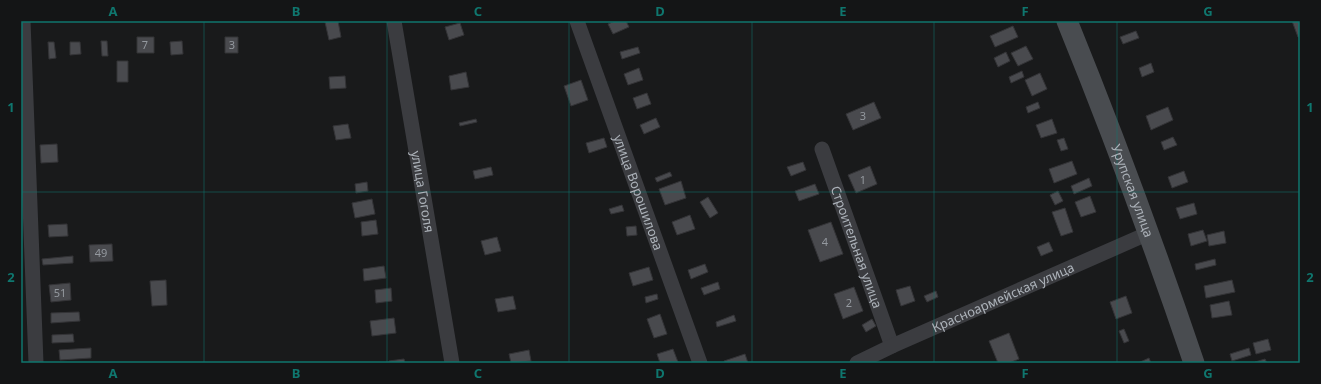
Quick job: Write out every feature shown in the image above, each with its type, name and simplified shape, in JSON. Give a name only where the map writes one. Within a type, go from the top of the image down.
[{"type":"street","points":[[23,21],[36,363]]},
{"type":"street","name":"улица Гоголя","points":[[394,21],[452,363]]},
{"type":"street","name":"улица Ворошилова","points":[[578,21],[700,363]]},
{"type":"street","name":"Урупская улица","points":[[1067,21],[1100,103],[1194,363]]},
{"type":"street","name":"Строительная улица","points":[[822,149],[892,346]]},
{"type":"street","name":"Красноармейская улица","points":[[857,363],[892,346],[1148,233]]},
{"type":"building","points":[[338,21],[341,37],[329,40],[325,22]]},
{"type":"building","points":[[615,21],[626,21],[629,27],[613,34],[608,24]]},
{"type":"building","points":[[1292,21],[1300,21],[1300,37],[1298,37]]},
{"type":"building","points":[[460,23],[464,35],[449,40],[445,27]]},
{"type":"building","points":[[1013,26],[1018,37],[995,47],[990,36]]},
{"type":"building","points":[[1136,31],[1139,38],[1123,44],[1120,37]]},
{"type":"building","points":[[137,37],[154,37],[154,53],[137,53]]},
{"type":"building","points":[[225,37],[238,37],[238,53],[225,53]]},
{"type":"building","points":[[101,41],[107,41],[108,56],[102,56]]},
{"type":"building","points":[[182,41],[183,54],[171,55],[170,42]]},
{"type":"building","points":[[48,42],[54,42],[56,58],[49,59]]},
{"type":"building","points":[[70,42],[80,42],[81,54],[70,55]]},
{"type":"building","points":[[1026,46],[1033,59],[1018,66],[1011,53]]},
{"type":"building","points":[[638,47],[640,53],[622,59],[620,52]]},
{"type":"building","points":[[1006,52],[1010,61],[998,67],[994,58]]},
{"type":"building","points":[[117,61],[128,61],[128,82],[117,82]]},
{"type":"building","points":[[1151,63],[1154,72],[1142,77],[1139,68]]},
{"type":"building","points":[[639,68],[643,80],[628,85],[624,74]]},
{"type":"building","points":[[1022,71],[1024,77],[1011,83],[1009,77]]},
{"type":"building","points":[[466,72],[469,87],[451,90],[449,76]]},
{"type":"building","points":[[1040,73],[1047,89],[1032,96],[1025,80]]},
{"type":"building","points":[[345,76],[346,88],[330,89],[329,77]]},
{"type":"building","points":[[581,80],[588,100],[571,106],[564,86]]},
{"type":"building","points":[[647,93],[651,104],[637,109],[633,98]]},
{"type":"building","points":[[874,102],[881,118],[853,130],[846,114]]},
{"type":"building","points":[[1038,102],[1040,108],[1028,113],[1026,107]]},
{"type":"building","points":[[1168,107],[1173,120],[1151,130],[1146,116]]},
{"type":"building","points":[[656,118],[660,127],[644,134],[640,125]]},
{"type":"building","points":[[476,119],[477,122],[460,126],[459,123]]},
{"type":"building","points":[[1052,119],[1057,133],[1041,138],[1036,125]]},
{"type":"building","points":[[348,124],[351,138],[336,140],[333,126]]},
{"type":"building","points":[[1173,137],[1177,145],[1164,150],[1161,142]]},
{"type":"building","points":[[604,138],[607,147],[589,153],[586,143]]},
{"type":"building","points":[[1064,138],[1068,149],[1061,151],[1057,140]]},
{"type":"building","points":[[57,144],[58,162],[41,163],[40,145]]},
{"type":"building","points":[[1072,161],[1077,174],[1054,183],[1049,169]]},
{"type":"building","points":[[803,162],[806,170],[791,176],[787,167]]},
{"type":"building","points":[[870,166],[877,184],[856,193],[848,175]]},
{"type":"building","points":[[491,167],[493,175],[475,179],[473,171]]},
{"type":"building","points":[[1184,171],[1188,182],[1172,188],[1168,177]]},
{"type":"building","points":[[670,172],[672,176],[657,182],[655,178]]},
{"type":"building","points":[[1089,178],[1092,186],[1074,194],[1071,186]]},
{"type":"building","points":[[681,181],[686,198],[665,205],[659,189]]},
{"type":"building","points":[[367,182],[368,191],[356,193],[355,184]]},
{"type":"building","points":[[815,184],[819,194],[799,201],[795,191]]},
{"type":"building","points":[[1058,191],[1063,201],[1055,205],[1050,195]]},
{"type":"building","points":[[1090,196],[1096,212],[1081,217],[1075,202]]},
{"type":"building","points":[[708,197],[718,213],[710,218],[700,202]]},
{"type":"building","points":[[372,199],[375,214],[355,218],[352,203]]},
{"type":"building","points":[[1194,203],[1197,214],[1180,219],[1176,208]]},
{"type":"building","points":[[622,205],[624,211],[611,214],[609,209]]},
{"type":"building","points":[[1065,208],[1073,232],[1061,236],[1052,212]]},
{"type":"building","points":[[690,215],[695,229],[677,235],[672,222]]},
{"type":"building","points":[[376,220],[378,234],[362,236],[361,222]]},
{"type":"building","points":[[831,222],[843,254],[820,262],[808,230]]},
{"type":"building","points":[[67,224],[68,236],[49,237],[48,225]]},
{"type":"building","points":[[636,226],[637,235],[627,236],[626,227]]},
{"type":"building","points":[[1203,230],[1207,241],[1191,246],[1188,234]]},
{"type":"building","points":[[1224,231],[1226,243],[1209,246],[1207,235]]},
{"type":"building","points":[[497,237],[501,251],[485,255],[481,241]]},
{"type":"building","points":[[1049,242],[1053,251],[1041,256],[1037,247]]},
{"type":"building","points":[[112,244],[113,261],[90,262],[89,245]]},
{"type":"building","points":[[73,256],[73,263],[43,265],[42,259]]},
{"type":"building","points":[[1215,259],[1216,265],[1196,270],[1195,264]]},
{"type":"building","points":[[705,264],[708,272],[691,279],[688,270]]},
{"type":"building","points":[[384,266],[386,278],[364,281],[363,269]]},
{"type":"building","points":[[649,267],[653,280],[633,286],[629,273]]},
{"type":"building","points":[[166,280],[167,305],[152,306],[150,281]]},
{"type":"building","points":[[1232,280],[1235,292],[1206,298],[1204,286]]},
{"type":"building","points":[[718,282],[720,289],[704,295],[701,288]]},
{"type":"building","points":[[70,283],[71,300],[51,302],[49,285]]},
{"type":"building","points":[[910,286],[915,301],[901,306],[896,290]]},
{"type":"building","points":[[854,287],[863,311],[843,319],[834,294]]},
{"type":"building","points":[[391,288],[392,301],[376,303],[375,290]]},
{"type":"building","points":[[936,291],[938,297],[927,302],[924,296]]},
{"type":"building","points":[[657,294],[658,299],[646,303],[645,297]]},
{"type":"building","points":[[513,296],[516,309],[498,312],[495,299]]},
{"type":"building","points":[[1126,296],[1132,313],[1116,319],[1110,302]]},
{"type":"building","points":[[1229,301],[1232,315],[1212,318],[1210,305]]},
{"type":"building","points":[[79,312],[80,321],[51,323],[51,313]]},
{"type":"building","points":[[660,314],[667,334],[654,338],[647,319]]},
{"type":"building","points":[[734,315],[736,321],[717,327],[716,322]]},
{"type":"building","points":[[394,318],[396,333],[372,336],[370,321]]},
{"type":"building","points":[[872,319],[876,326],[866,332],[862,325]]},
{"type":"building","points":[[1124,329],[1129,341],[1124,343],[1119,331]]},
{"type":"building","points":[[1009,333],[1019,359],[1009,363],[998,363],[989,341]]},
{"type":"building","points":[[73,334],[74,342],[52,343],[52,335]]},
{"type":"building","points":[[1268,339],[1271,350],[1256,354],[1253,343]]},
{"type":"building","points":[[91,348],[91,358],[60,360],[59,350]]},
{"type":"building","points":[[1249,348],[1251,355],[1232,361],[1230,354]]},
{"type":"building","points":[[673,349],[678,362],[660,363],[657,354]]},
{"type":"building","points":[[529,350],[531,361],[511,363],[509,354]]},
{"type":"building","points":[[745,354],[748,363],[725,363],[724,361]]},
{"type":"building","points":[[1149,358],[1151,363],[1138,363]]},
{"type":"building","points":[[404,359],[405,363],[389,363],[389,361]]},
{"type":"building","points":[[1265,359],[1267,363],[1255,362]]}]
